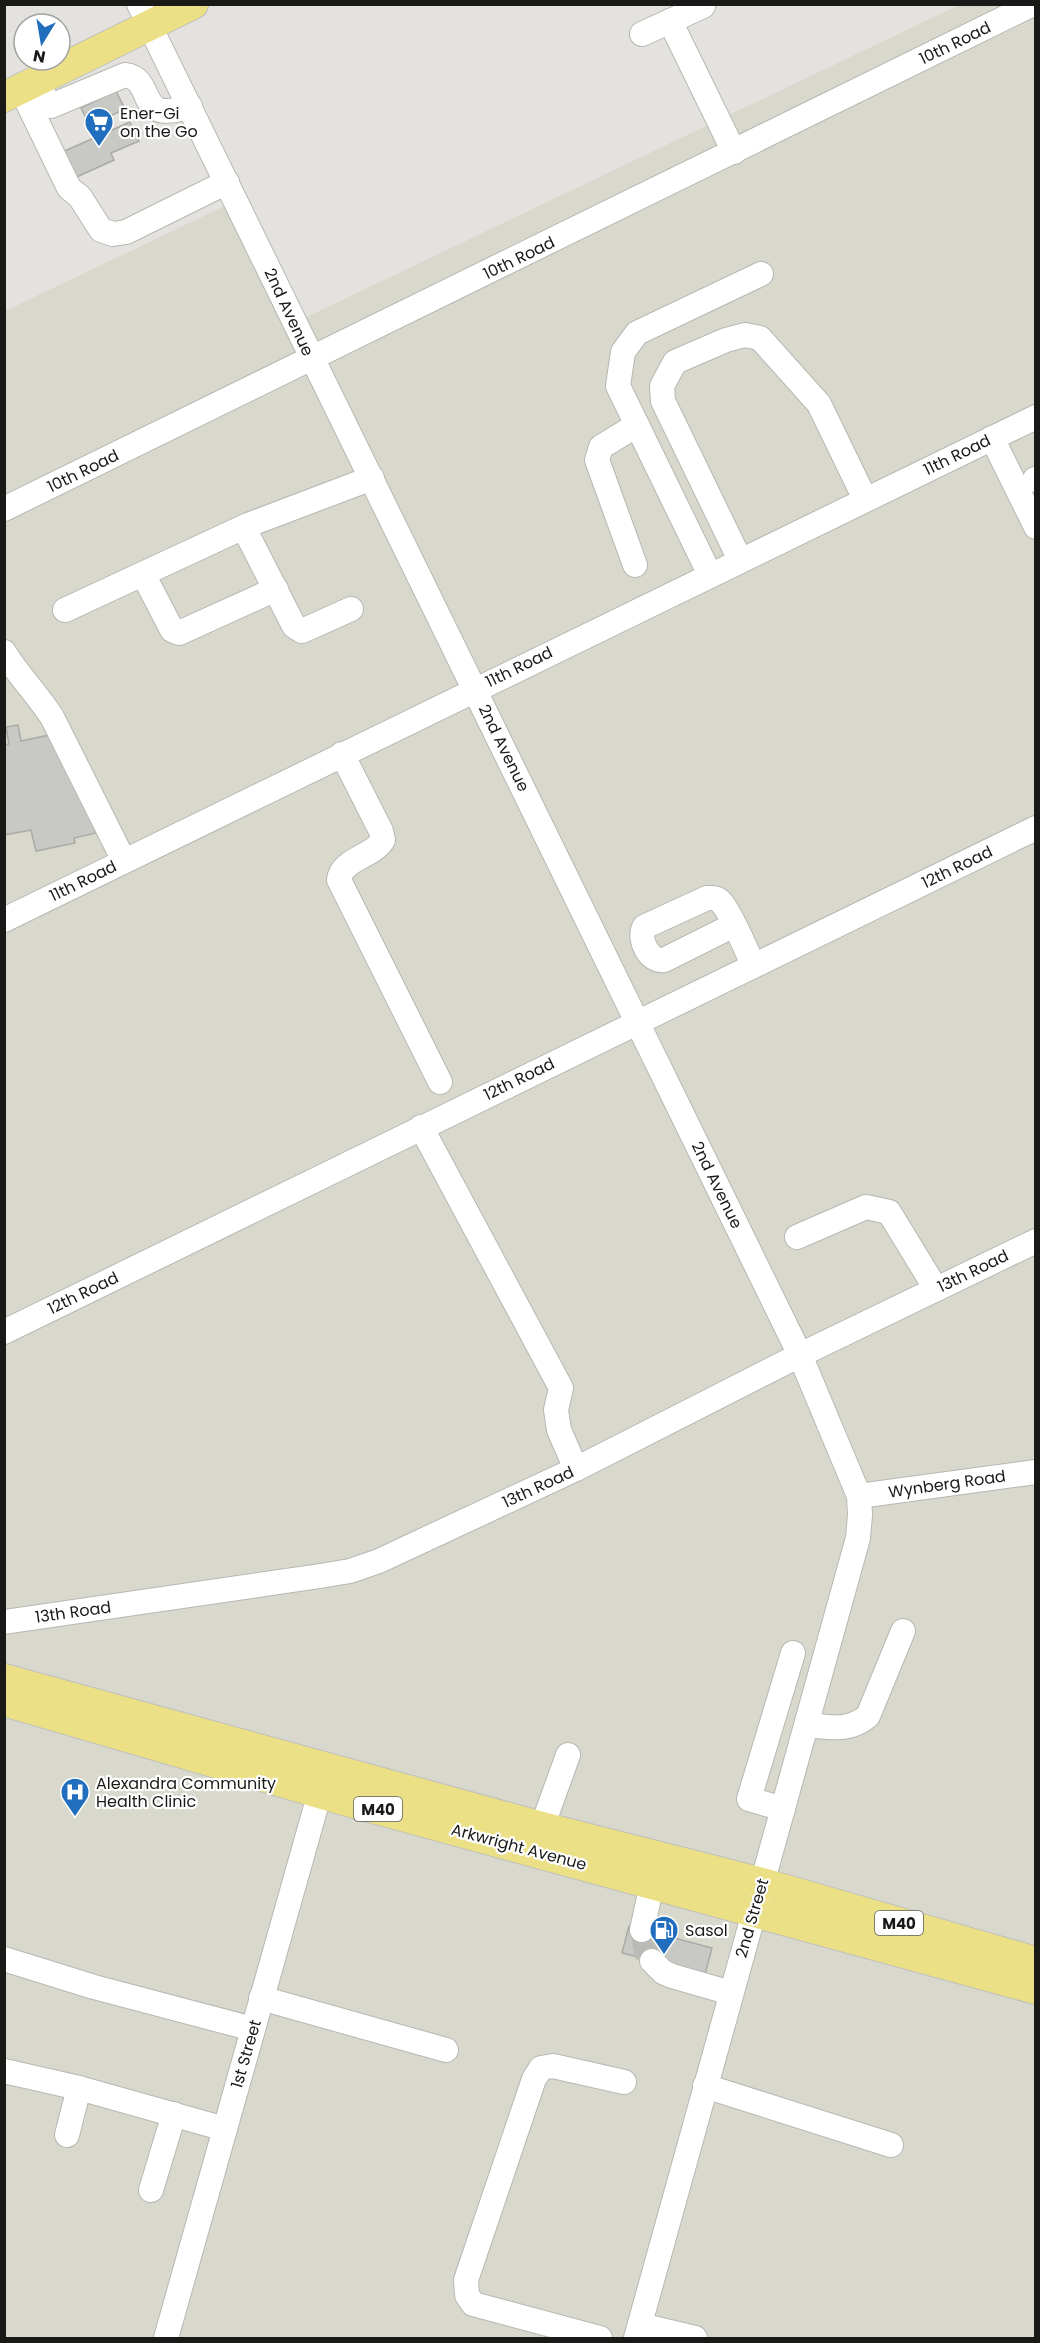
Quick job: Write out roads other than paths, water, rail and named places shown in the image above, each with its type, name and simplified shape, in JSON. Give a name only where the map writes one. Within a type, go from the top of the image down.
[{"type":"main road","points":[[28,93],[91,55],[145,15],[193,4]]},
{"type":"main road","name":"Arkwright Avenue","points":[[4,1680],[652,1884],[1035,1989]]},
{"type":"main road","name":"Arkwright Avenue","points":[[4,1701],[323,1781],[542,1827],[762,1883],[1035,1962]]},
{"type":"street","name":"10th Road","points":[[4,509],[1033,4]]},
{"type":"street","points":[[642,34],[703,6]]},
{"type":"street","name":"2nd Avenue","points":[[145,15],[311,360],[372,478],[800,1355],[859,1496]]},
{"type":"street","points":[[670,21],[734,152]]},
{"type":"street","points":[[91,55],[103,84]]},
{"type":"street","points":[[190,106],[166,112],[158,110],[151,106],[135,80],[128,75],[103,84],[28,93],[69,188],[80,197],[101,230],[113,234],[126,232],[227,182]]},
{"type":"street","points":[[710,575],[618,386],[622,352],[637,333],[761,274]]},
{"type":"street","points":[[740,560],[663,401],[662,386],[675,362],[726,340],[746,335],[760,338],[819,405],[865,499]]},
{"type":"street","name":"11th Road","points":[[4,920],[1035,417]]},
{"type":"street","points":[[635,565],[597,460],[601,447],[637,425]]},
{"type":"street","points":[[993,438],[1035,527]]},
{"type":"street","points":[[65,610],[244,528],[372,478]]},
{"type":"street","points":[[244,528],[294,626],[302,631],[351,609]]},
{"type":"street","points":[[143,574],[172,630],[179,633],[276,589]]},
{"type":"street","points":[[4,652],[52,717],[124,861]]},
{"type":"street","points":[[342,754],[381,831],[383,840],[380,846],[345,867],[340,872],[339,880],[440,1083]]},
{"type":"street","name":"12th Road","points":[[4,1332],[1035,828]]},
{"type":"street","points":[[734,925],[753,965]]},
{"type":"street","points":[[421,1127],[561,1388],[556,1410],[559,1430],[576,1469]]},
{"type":"street","points":[[797,1237],[866,1207],[889,1212],[936,1289]]},
{"type":"street","name":"13th Road","points":[[4,1622],[350,1571],[379,1561],[576,1469],[800,1355],[1035,1241]]},
{"type":"street","name":"Wynberg Road","points":[[859,1496],[1035,1472]]},
{"type":"street","name":"2nd Street","points":[[638,2332],[858,1538],[859,1496]]},
{"type":"street","points":[[807,1725],[847,1728],[858,1724],[868,1716],[903,1631]]},
{"type":"street","points":[[783,1809],[749,1799],[793,1653]]},
{"type":"street","points":[[542,1827],[568,1755]]},
{"type":"street","name":"1st Street","points":[[166,2338],[323,1781]]},
{"type":"street","points":[[642,1930],[652,1884]]},
{"type":"street","points":[[4,1959],[83,1984],[253,2029]]},
{"type":"street","points":[[652,1961],[663,1972],[672,1976],[731,1993]]},
{"type":"street","points":[[261,1998],[446,2050]]},
{"type":"street","points":[[600,2338],[473,2304],[467,2295],[466,2280],[534,2079],[541,2068],[553,2066],[624,2082]]},
{"type":"street","points":[[4,2071],[80,2088],[225,2129]]},
{"type":"street","points":[[705,2086],[891,2145]]},
{"type":"street","points":[[67,2135],[80,2088]]},
{"type":"street","points":[[151,2190],[174,2114]]},
{"type":"street","points":[[638,2332],[695,2338]]},
{"type":"tunnel","points":[[642,1930],[646,1952],[652,1961]]},
{"type":"place","name":"Ener-Gi on the Go","points":[[99,148]]},
{"type":"place","name":"Alexandra Community Health Clinic","points":[[75,1818]]},
{"type":"place","name":"Sasol","points":[[664,1956]]}]
